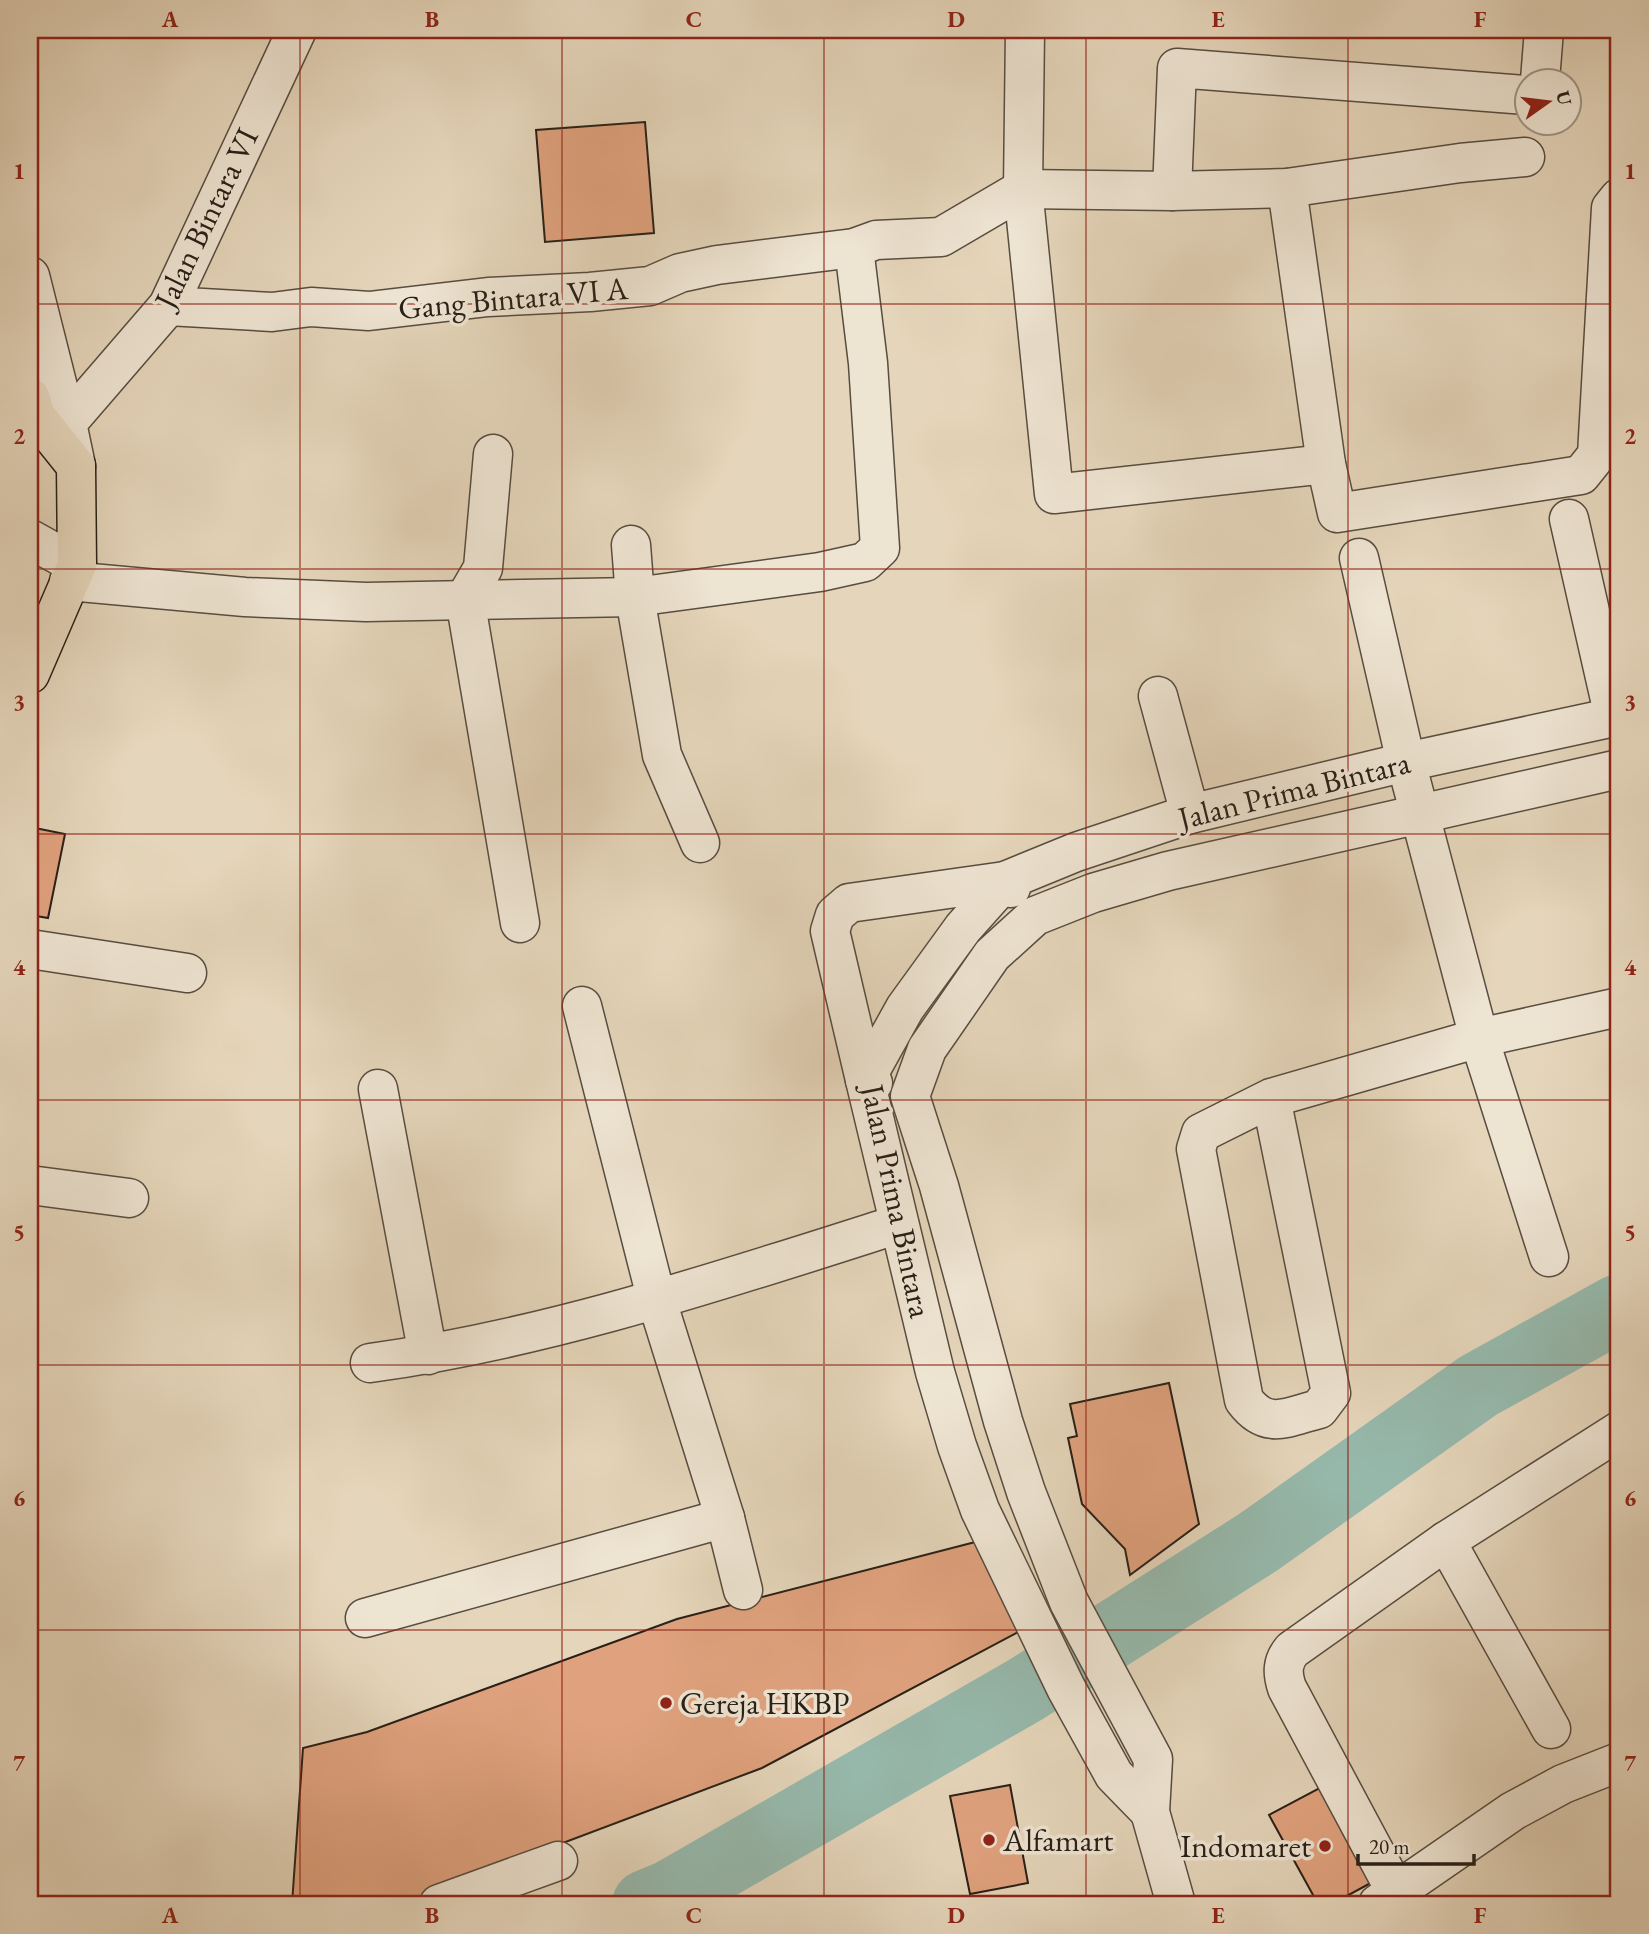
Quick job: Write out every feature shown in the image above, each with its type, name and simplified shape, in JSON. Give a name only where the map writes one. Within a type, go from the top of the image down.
[{"type":"main road","points":[[30,397],[36,416],[76,466],[73,573],[30,674]]},
{"type":"street","name":"Jalan Bintara VI","points":[[67,423],[168,306],[297,30]]},
{"type":"street","points":[[1025,30],[1023,188],[1055,494],[1326,464]]},
{"type":"street","points":[[1541,66],[1544,30]]},
{"type":"street","points":[[1172,191],[1177,68],[1512,94]]},
{"type":"street","points":[[1023,188],[1172,191],[1287,188],[1460,163],[1525,157]]},
{"type":"street","name":"Gang Bintara VI A","points":[[168,306],[272,312],[311,307],[369,311],[488,297],[650,286],[680,273],[717,265],[854,247],[876,240],[941,237],[1023,188]]},
{"type":"street","points":[[1287,188],[1326,464],[1336,513],[1581,475],[1597,455],[1611,208],[1619,198]]},
{"type":"street","points":[[30,539],[73,573],[245,597],[366,601],[635,597],[820,572],[865,562],[880,548],[868,363],[854,247]]},
{"type":"street","points":[[30,276],[76,466]]},
{"type":"street","points":[[493,454],[482,568],[466,599],[505,816],[520,923]]},
{"type":"street","points":[[1569,519],[1616,716]]},
{"type":"street","points":[[631,545],[635,597],[663,755],[700,843]]},
{"type":"street","points":[[1359,558],[1406,762],[1479,1038],[1549,1257]]},
{"type":"street","points":[[1158,696],[1190,814]]},
{"type":"street","name":"Jalan Prima Bintara","points":[[1150,1812],[1114,1775],[1032,1622],[980,1510],[935,1372],[865,1080],[883,1042],[905,1008],[963,928],[1005,881],[1076,852],[1190,814],[1406,762],[1616,716]]},
{"type":"street","name":"Jalan Prima Bintara","points":[[1176,1904],[1150,1812],[1153,1759],[1069,1602],[1026,1492],[910,1096],[927,1049],[957,1001],[992,955],[1035,916],[1093,893],[1168,872],[1619,769]]},
{"type":"street","points":[[910,1096],[865,1080],[830,931],[835,915],[849,903],[1005,881],[1035,916]]},
{"type":"street","points":[[30,948],[187,973]]},
{"type":"street","points":[[582,1006],[657,1301],[725,1518],[743,1590]]},
{"type":"street","points":[[1270,1098],[1331,1393],[1319,1409],[1270,1421],[1260,1418],[1244,1400],[1196,1149],[1201,1133],[1270,1098],[1479,1038],[1619,1007]]},
{"type":"street","points":[[378,1089],[428,1355]]},
{"type":"street","points":[[30,1185],[129,1198]]},
{"type":"street","points":[[370,1363],[428,1355],[657,1301],[899,1224]]},
{"type":"street","points":[[1618,1766],[1563,1784],[1513,1811],[1387,1897],[1287,1688],[1283,1666],[1292,1650],[1446,1541],[1619,1431]]},
{"type":"street","points":[[980,1510],[1026,1492]]},
{"type":"street","points":[[365,1618],[725,1518]]},
{"type":"street","points":[[1446,1541],[1551,1729]]},
{"type":"street","points":[[439,1904],[558,1861]]},
{"type":"building","points":[[645,122],[654,233],[545,242],[536,130]]},
{"type":"building","points":[[30,827],[65,834],[48,918],[30,915]]},
{"type":"building","points":[[1169,1383],[1199,1524],[1130,1575],[1125,1549],[1082,1504],[1068,1438],[1077,1436],[1070,1404]]},
{"type":"building","name":"Gereja HKBP","points":[[987,1539],[1020,1631],[762,1768],[401,1904],[292,1904],[303,1748],[367,1732],[677,1619]]},
{"type":"building","name":"Indomaret","points":[[1329,1783],[1380,1878],[1332,1904],[1318,1904],[1269,1815]]},
{"type":"building","name":"Alfamart","points":[[1010,1785],[1028,1883],[970,1894],[950,1796]]},
{"type":"waterway","points":[[646,1904],[670,1894],[1025,1690],[1257,1543],[1478,1386],[1619,1308]]},
{"type":"place","name":"Gereja HKBP","points":[[666,1703]]},
{"type":"place","name":"Alfamart","points":[[989,1840]]},
{"type":"place","name":"Indomaret","points":[[1325,1846]]}]
